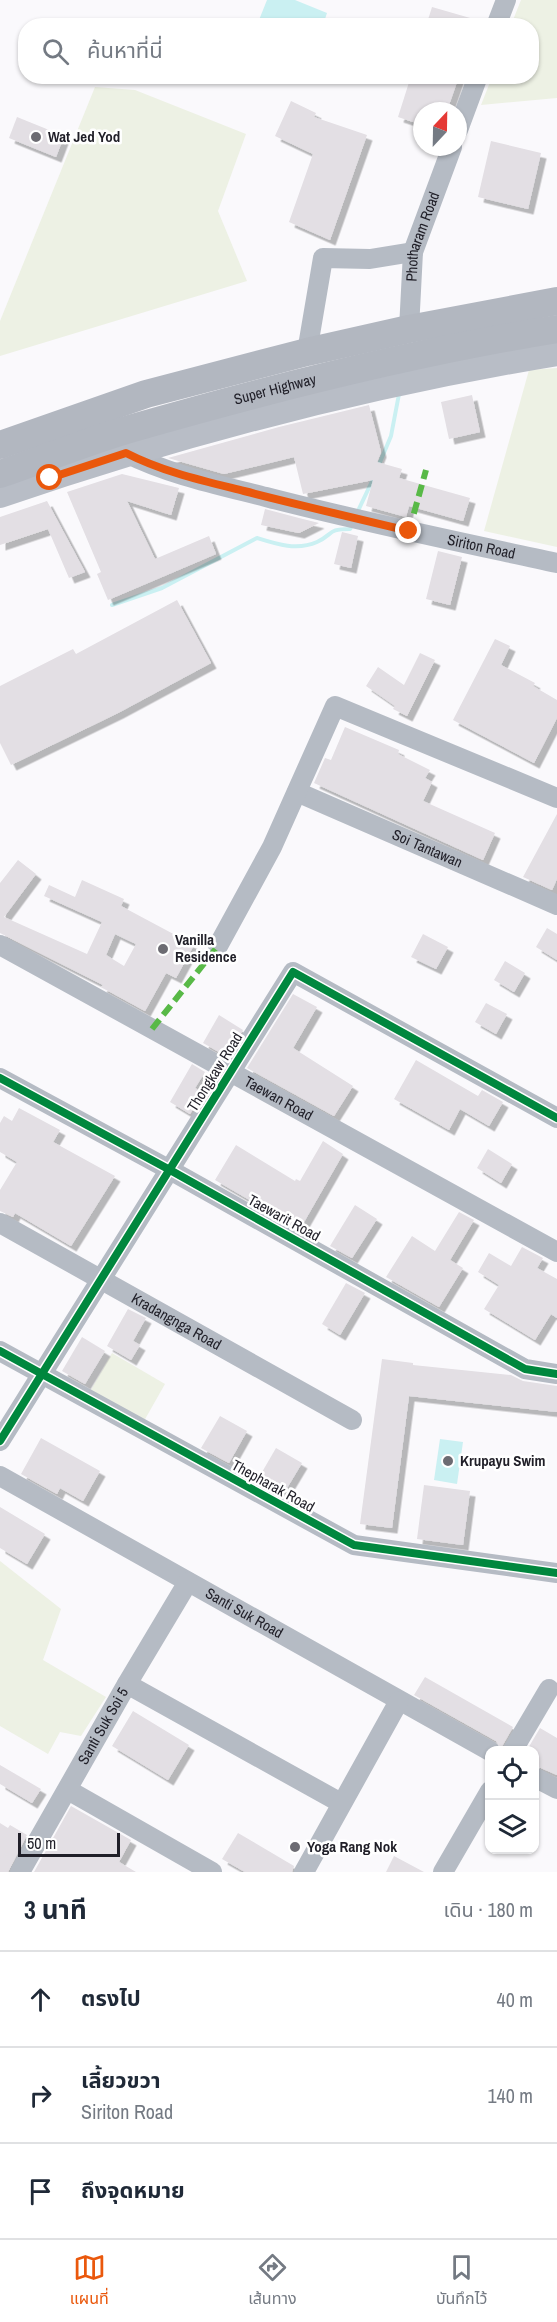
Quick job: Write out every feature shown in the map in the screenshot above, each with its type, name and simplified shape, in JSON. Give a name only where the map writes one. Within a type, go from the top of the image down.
[{"type":"highway","name":"Super Highway","points":[[0,445],[146,394],[307,352],[409,329],[557,301]]},
{"type":"highway","name":"Super Highway","points":[[0,474],[131,429],[278,389],[426,353],[557,329]]},
{"type":"main road","points":[[0,495],[126,453],[213,429],[409,381],[557,352]]},
{"type":"street","points":[[499,18],[506,0]]},
{"type":"street","points":[[467,106],[475,84]]},
{"type":"street","name":"Photharam Road","points":[[409,329],[413,252],[449,156]]},
{"type":"street","points":[[307,352],[323,258],[370,259],[413,252]]},
{"type":"street","name":"Siriton Road","points":[[126,453],[150,465],[201,480],[349,518],[557,563]]},
{"type":"street","points":[[218,946],[272,847],[335,706],[557,798]]},
{"type":"street","name":"Soi Tantawan","points":[[297,792],[557,905]]},
{"type":"street","name":"Taewan Road","points":[[0,945],[557,1251]]},
{"type":"street","name":"Thongkaw Road","points":[[0,1441],[293,972],[557,1118]]},
{"type":"street","name":"Taewarit Road","points":[[0,1078],[170,1170],[525,1369],[557,1374]]},
{"type":"street","name":"Kradangnga Road","points":[[0,1223],[352,1420]]},
{"type":"street","name":"Thepharak Road","points":[[0,1351],[354,1545],[557,1573]]},
{"type":"street","name":"Santi Suk Road","points":[[0,1476],[485,1749]]},
{"type":"street","name":"Santi Suk Soi 5","points":[[20,1872],[188,1582]]},
{"type":"street","points":[[127,1684],[341,1803]]},
{"type":"street","points":[[515,1746],[549,1689]]},
{"type":"street","points":[[304,1872],[399,1701]]},
{"type":"street","points":[[539,1780],[557,1789]]},
{"type":"street","points":[[68,1790],[212,1872]]},
{"type":"street","points":[[443,1872],[485,1798]]},
{"type":"shaded area","points":[[521,0],[557,0],[557,98],[481,105],[489,84],[539,84],[539,18],[514,18]]},
{"type":"shaded area","points":[[95,87],[135,90],[246,134],[218,211],[247,281],[0,356],[0,321]]},
{"type":"shaded area","points":[[557,368],[557,547],[484,531],[529,370]]},
{"type":"shaded area","points":[[112,1353],[165,1384],[144,1421],[91,1390]]},
{"type":"shaded area","points":[[0,1561],[61,1609],[43,1660],[106,1697],[81,1736],[60,1732],[48,1754],[0,1726]]},
{"type":"water","points":[[267,0],[295,0],[327,13],[325,18],[260,18]]},
{"type":"water","name":"Krupayu Swim","points":[[440,1439],[463,1442],[457,1484],[434,1480]]},
{"type":"building","points":[[432,7],[470,18],[429,18]]},
{"type":"building","points":[[408,84],[456,84],[450,102],[413,102],[413,122],[398,117]]},
{"type":"building","points":[[291,101],[316,113],[314,117],[367,135],[330,240],[289,222],[313,154],[275,136]]},
{"type":"building","name":"Wat Jed Yod","points":[[17,117],[64,136],[56,157],[9,138]]},
{"type":"building","points":[[491,141],[541,153],[528,209],[478,197]]},
{"type":"building","points":[[472,395],[480,432],[449,439],[441,402]]},
{"type":"building","points":[[369,405],[381,452],[377,462],[402,469],[399,478],[470,498],[463,521],[409,506],[406,517],[366,506],[373,480],[303,494],[294,457],[224,474],[168,458],[279,427]]},
{"type":"building","points":[[122,474],[179,488],[171,515],[127,501],[155,559],[209,536],[216,554],[108,600],[97,574],[101,572],[67,492]]},
{"type":"building","points":[[47,501],[85,572],[69,578],[48,529],[0,545],[0,517]]},
{"type":"building","points":[[265,509],[319,523],[299,533],[261,525]]},
{"type":"building","points":[[342,532],[358,536],[351,568],[334,564]]},
{"type":"building","points":[[438,551],[462,557],[450,605],[426,599]]},
{"type":"building","points":[[177,600],[211,663],[118,713],[11,765],[0,743],[0,686],[73,649],[76,654]]},
{"type":"building","points":[[495,639],[510,646],[501,665],[535,683],[533,686],[557,700],[557,718],[534,763],[453,720]]},
{"type":"building","points":[[420,653],[435,660],[407,716],[393,709],[395,706],[366,686],[378,667],[404,685]]},
{"type":"building","points":[[345,727],[399,750],[398,754],[430,770],[425,778],[432,782],[423,801],[495,833],[483,860],[314,783],[325,758],[331,760]]},
{"type":"building","points":[[557,814],[557,879],[552,890],[523,877]]},
{"type":"building","points":[[18,860],[36,874],[4,917],[87,954],[102,922],[44,896],[49,885],[75,897],[82,880],[124,899],[121,906],[194,945],[176,978],[166,973],[145,1011],[101,987],[103,985],[0,933],[0,883]],"holes":[[[115,934],[136,944],[124,966],[106,955]]]},
{"type":"building","points":[[547,928],[557,934],[557,960],[536,947]]},
{"type":"building","points":[[423,934],[448,947],[436,969],[411,957]]},
{"type":"building","points":[[505,961],[525,973],[514,992],[494,980]]},
{"type":"building","points":[[293,994],[317,1007],[293,1048],[353,1086],[334,1116],[247,1068]]},
{"type":"building","points":[[486,1003],[507,1014],[496,1034],[475,1022]]},
{"type":"building","points":[[219,1015],[243,1030],[226,1056],[203,1043]]},
{"type":"building","points":[[416,1060],[478,1096],[482,1090],[503,1102],[489,1126],[460,1109],[449,1130],[394,1099]]},
{"type":"building","points":[[192,1064],[205,1072],[195,1088],[203,1093],[190,1114],[170,1102]]},
{"type":"building","points":[[19,1108],[60,1130],[53,1142],[115,1176],[71,1246],[15,1213],[13,1217],[0,1211],[0,1190],[17,1162],[0,1152],[0,1123],[4,1116],[12,1121]]},
{"type":"building","points":[[323,1141],[343,1154],[300,1229],[215,1180],[236,1145],[295,1181],[296,1179],[300,1181]]},
{"type":"building","points":[[488,1149],[512,1164],[501,1183],[477,1168]]},
{"type":"building","points":[[355,1205],[377,1219],[352,1258],[330,1246]]},
{"type":"building","points":[[459,1212],[474,1220],[450,1260],[463,1268],[439,1307],[386,1277],[412,1236],[435,1251]]},
{"type":"building","points":[[522,1247],[543,1258],[537,1268],[557,1279],[557,1318],[551,1314],[535,1340],[484,1309],[499,1285],[478,1272],[489,1253],[511,1266]]},
{"type":"building","points":[[346,1283],[365,1293],[340,1335],[322,1324]]},
{"type":"building","points":[[128,1309],[146,1318],[133,1341],[140,1345],[131,1360],[107,1346]]},
{"type":"building","points":[[82,1337],[105,1351],[85,1384],[62,1371]]},
{"type":"building","points":[[382,1359],[413,1363],[413,1365],[511,1375],[523,1381],[557,1386],[557,1412],[409,1396],[392,1528],[360,1524]]},
{"type":"building","points":[[220,1416],[247,1431],[229,1463],[201,1448]]},
{"type":"building","points":[[41,1438],[100,1471],[83,1501],[60,1488],[57,1494],[21,1474]]},
{"type":"building","points":[[276,1448],[302,1463],[284,1493],[258,1479]]},
{"type":"building","points":[[424,1485],[470,1491],[463,1545],[417,1539]]},
{"type":"building","points":[[0,1507],[45,1534],[27,1564],[0,1548]]},
{"type":"building","points":[[425,1677],[513,1727],[502,1746],[500,1746],[496,1741],[414,1695]]},
{"type":"building","points":[[133,1711],[189,1745],[168,1780],[112,1746]]},
{"type":"building","points":[[540,1728],[557,1738],[557,1775],[539,1767],[539,1746],[529,1746]]},
{"type":"building","points":[[0,1765],[41,1789],[32,1803],[0,1784]]},
{"type":"building","points":[[71,1806],[131,1840],[119,1862],[136,1872],[34,1872]]},
{"type":"building","points":[[0,1823],[8,1828],[10,1825],[27,1835],[8,1872],[0,1872]]},
{"type":"building","points":[[238,1833],[294,1866],[292,1872],[245,1872],[222,1859]]},
{"type":"building","points":[[394,1856],[424,1872],[386,1872]]},
{"type":"waterway","points":[[378,467],[391,436],[399,394]]},
{"type":"waterway","points":[[357,513],[374,477]]},
{"type":"waterway","points":[[112,605],[162,588],[257,538],[279,544],[309,545],[334,531],[350,529],[353,523]]},
{"type":"marked path","points":[[409,531],[426,470]]},
{"type":"marked path","points":[[152,1029],[218,946]]},
{"type":"cycle path","points":[[0,1441],[293,972],[557,1118]]},
{"type":"cycle path","points":[[0,1078],[170,1170],[525,1369],[557,1374]]},
{"type":"cycle path","points":[[0,1351],[354,1545],[557,1573]]},
{"type":"place","name":"Wat Jed Yod","points":[[36,137]]},
{"type":"place","name":"Vanilla Residence","points":[[163,949]]},
{"type":"place","name":"Krupayu Swim","points":[[448,1461]]},
{"type":"place","name":"Yoga Rang Nok","points":[[295,1847]]},
{"type":"route","points":[[50,478],[126,453],[150,465],[201,480],[409,531]]}]
